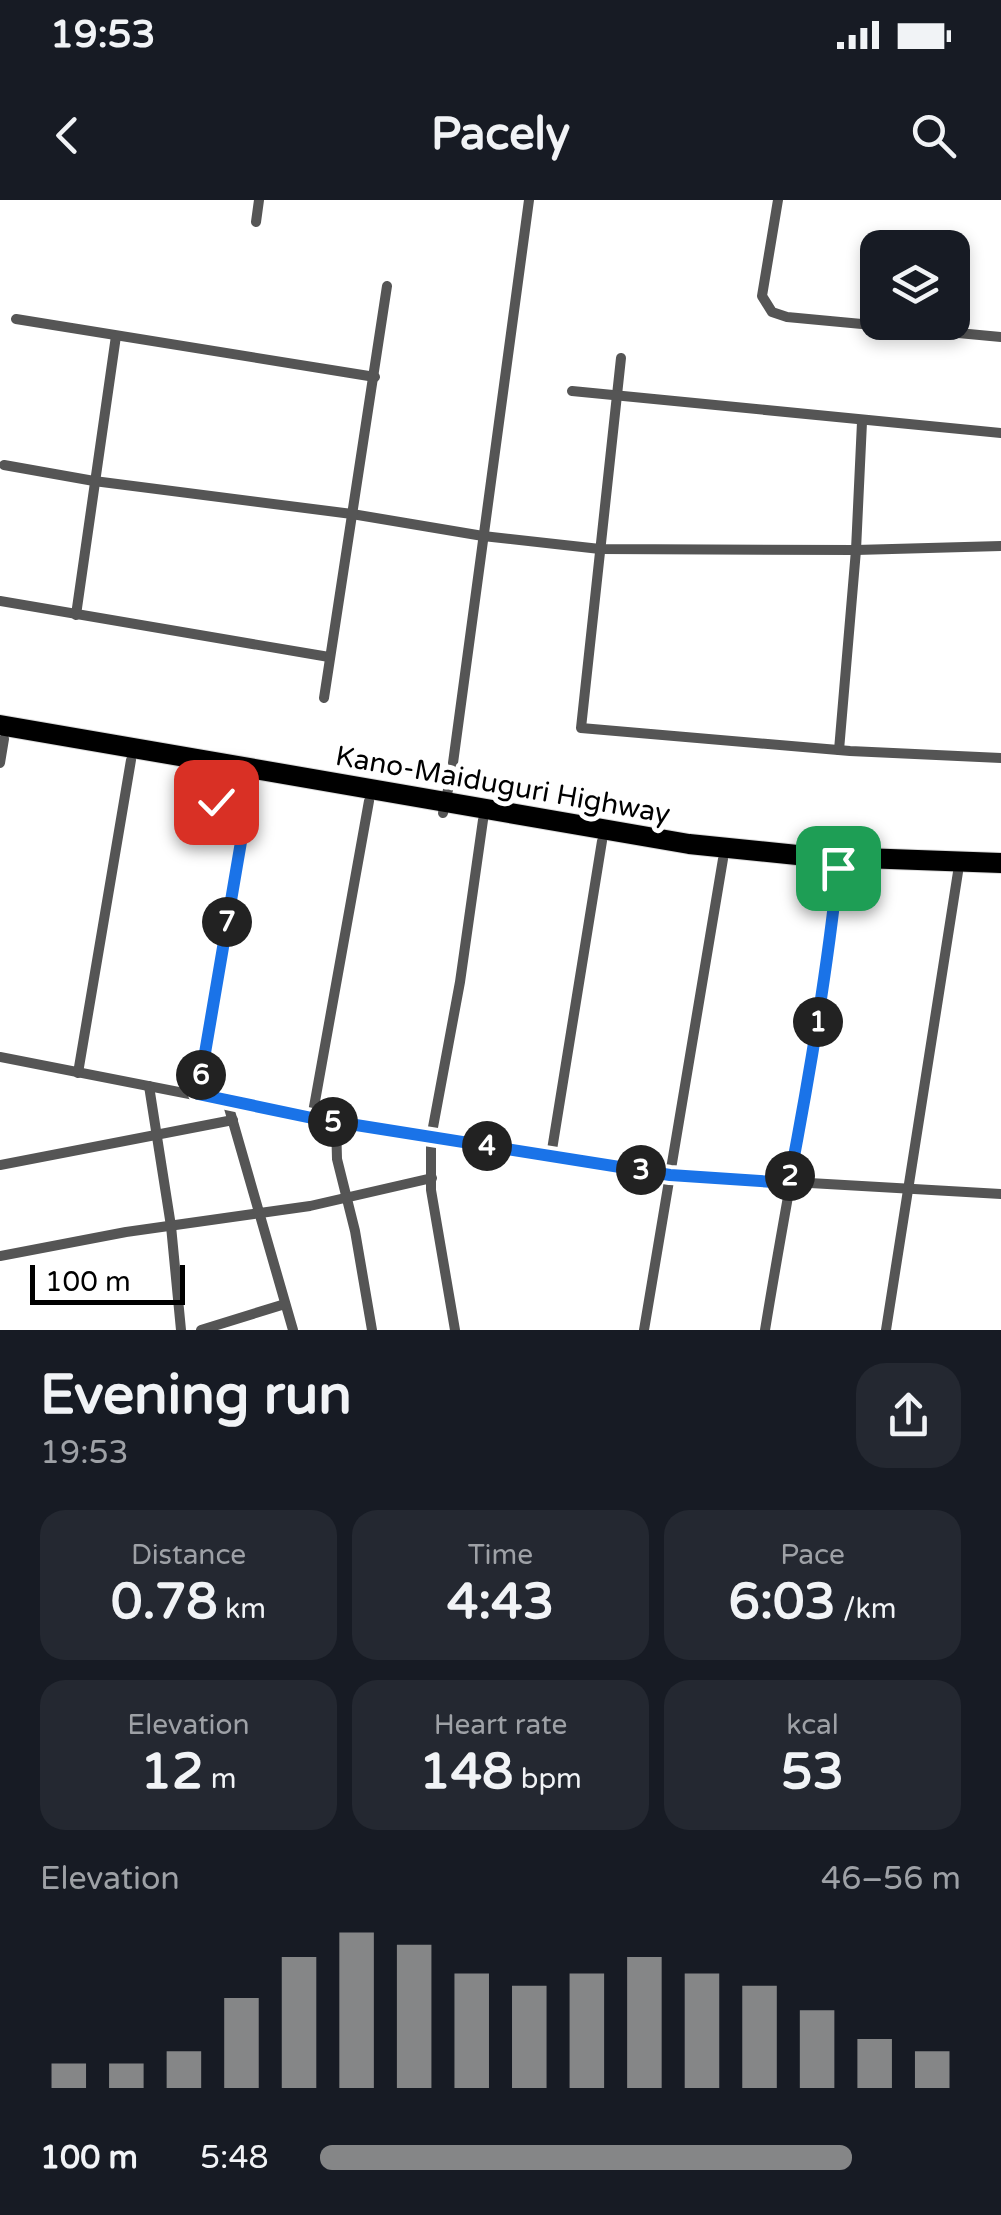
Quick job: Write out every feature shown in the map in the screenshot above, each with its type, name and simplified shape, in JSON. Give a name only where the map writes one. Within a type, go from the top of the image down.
[{"type":"highway","name":"Kano-Maiduguri Highway","points":[[1,734],[131,760],[369,801],[444,808],[483,820],[724,859],[1001,874]]},
{"type":"highway","name":"Kano-Maiduguri Highway","points":[[1,734],[444,808],[752,852],[1001,862]]},
{"type":"street","points":[[256,222],[259,200]]},
{"type":"street","points":[[444,808],[529,200]]},
{"type":"street","points":[[778,200],[762,296],[772,312],[787,317],[1001,336]]},
{"type":"street","points":[[324,698],[387,286]]},
{"type":"street","points":[[16,319],[375,377]]},
{"type":"street","points":[[76,615],[116,336]]},
{"type":"street","points":[[621,358],[582,728],[839,750],[1001,758]]},
{"type":"street","points":[[572,391],[1001,433]]},
{"type":"street","points":[[839,750],[862,422]]},
{"type":"street","points":[[4,464],[483,536],[600,549],[1001,546]]},
{"type":"street","points":[[0,602],[329,658]]},
{"type":"street","points":[[0,764],[1,734]]},
{"type":"street","points":[[78,1073],[131,760]]},
{"type":"street","points":[[198,1094],[242,836],[234,820],[216,802],[216,774]]},
{"type":"street","points":[[312,1118],[369,801]]},
{"type":"street","points":[[455,1330],[432,1178],[431,1138],[460,982],[483,820]]},
{"type":"street","points":[[551,1156],[602,841]]},
{"type":"street","points":[[644,1330],[724,859]]},
{"type":"street","points":[[765,1330],[820,1006],[838,868]]},
{"type":"street","points":[[886,1330],[958,872]]},
{"type":"street","points":[[0,1057],[312,1118],[670,1175],[1001,1194]]},
{"type":"street","points":[[150,1086],[172,1226],[181,1330]]},
{"type":"street","points":[[227,1100],[294,1330]]},
{"type":"street","points":[[0,1165],[233,1120]]},
{"type":"street","points":[[336,1122],[337,1158],[372,1330]]},
{"type":"street","points":[[0,1256],[259,1215],[432,1178]]},
{"type":"street","points":[[201,1330],[284,1304]]},
{"type":"route","points":[[216,802],[234,820],[242,836],[198,1094],[312,1118],[670,1175],[789,1183],[809,1079],[838,868]]}]
